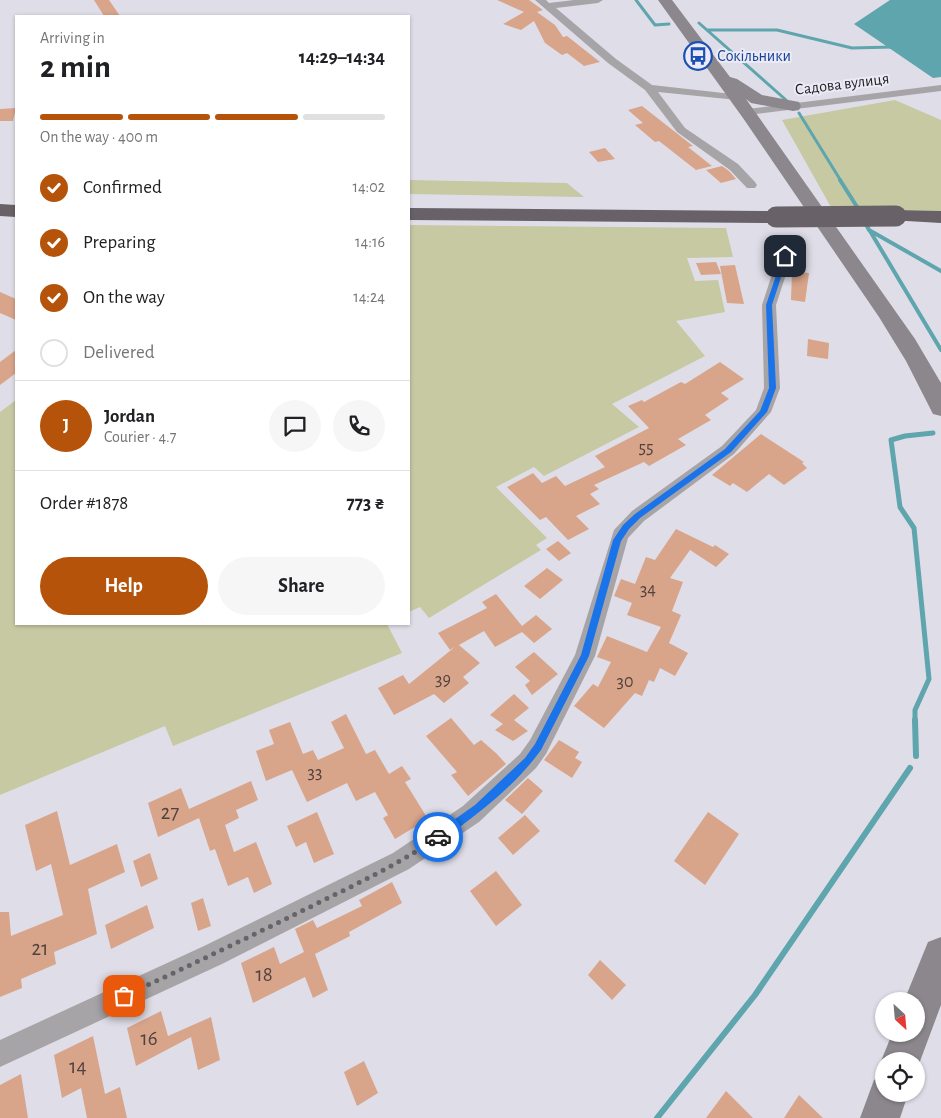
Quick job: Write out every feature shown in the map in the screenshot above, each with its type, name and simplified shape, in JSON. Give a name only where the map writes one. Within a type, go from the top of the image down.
[{"type":"highway","points":[[0,211],[15,211]]},
{"type":"highway","points":[[410,214],[941,217]]},
{"type":"main road","points":[[665,0],[743,104],[902,336],[941,408]]},
{"type":"main road","points":[[722,76],[757,98],[794,106]]},
{"type":"main road","points":[[772,147],[768,126],[769,120],[774,114],[794,106]]},
{"type":"main road","points":[[925,997],[941,955]]},
{"type":"main road","points":[[880,1118],[885,1102]]},
{"type":"street","points":[[545,3],[598,0]]},
{"type":"street","points":[[545,3],[612,61],[650,88],[681,130],[734,167],[751,185]]},
{"type":"street","points":[[650,88],[743,104]]},
{"type":"street","name":"Садова вулиця","points":[[743,104],[794,106],[941,88]]},
{"type":"street","points":[[0,1054],[213,955],[401,861],[471,814],[528,761],[538,747],[585,656],[620,535],[638,516],[728,450],[763,412],[772,388],[769,305],[785,256]]},
{"type":"green space","points":[[895,100],[941,120],[941,211],[832,209],[782,120]]},
{"type":"green space","points":[[410,180],[567,183],[584,197],[410,194]]},
{"type":"green space","points":[[410,225],[726,228],[733,257],[687,258],[695,281],[718,280],[725,312],[676,321],[705,356],[612,404],[639,427],[544,476],[534,467],[496,487],[547,538],[536,545],[541,550],[429,618],[420,607],[410,612]]},
{"type":"green space","points":[[15,401],[15,625],[388,625],[402,653],[173,746],[165,726],[0,795],[0,412]]},
{"type":"water","points":[[890,0],[941,0],[941,77],[933,78],[854,24]]},
{"type":"building","points":[[94,0],[109,0],[119,15],[103,15]]},
{"type":"building","points":[[497,0],[529,0],[543,10],[537,12],[555,25],[563,37],[567,36],[600,62],[584,66],[567,53],[562,55],[545,43],[534,21],[521,30],[503,24],[524,12]]},
{"type":"building","points":[[642,106],[693,146],[688,147],[712,166],[696,170],[659,141],[655,142],[635,125],[643,123],[628,110]]},
{"type":"building","points":[[15,108],[13,121],[0,121],[0,109]]},
{"type":"building","points":[[605,148],[615,159],[598,162],[589,152]]},
{"type":"building","points":[[722,166],[736,179],[721,183],[706,170]]},
{"type":"building","points":[[716,262],[721,274],[701,275],[696,263]]},
{"type":"building","points":[[735,265],[744,304],[727,303],[720,266]]},
{"type":"building","points":[[792,271],[809,273],[805,302],[791,300]]},
{"type":"building","points":[[0,292],[15,299],[15,320],[0,313]]},
{"type":"building","points":[[808,339],[829,343],[828,359],[807,356]]},
{"type":"building","points":[[15,351],[15,374],[0,385],[0,362]]},
{"type":"building","points":[[720,362],[744,379],[721,393],[729,399],[705,415],[711,420],[678,439],[686,445],[649,466],[644,462],[594,485],[599,489],[590,494],[600,504],[576,516],[589,529],[568,540],[546,517],[540,520],[507,487],[533,473],[542,483],[556,476],[565,486],[605,467],[595,456],[649,428],[628,406],[642,400],[644,402],[681,382],[685,384]]},
{"type":"building","points":[[761,434],[804,462],[802,463],[807,468],[784,485],[769,474],[747,492],[733,483],[730,486],[712,475]]},
{"type":"building","points":[[676,529],[713,547],[715,545],[729,554],[716,567],[690,550],[670,578],[683,582],[672,611],[681,615],[669,643],[688,653],[675,676],[660,668],[654,682],[649,680],[642,696],[635,693],[604,728],[574,706],[593,684],[598,687],[611,662],[597,657],[607,636],[647,652],[661,627],[627,615],[632,603],[614,596],[621,579],[635,584],[646,557],[655,560]]},
{"type":"building","points":[[558,541],[571,553],[559,561],[546,549]]},
{"type":"building","points":[[547,568],[563,580],[540,599],[524,586]]},
{"type":"building","points":[[496,594],[522,626],[536,615],[552,629],[534,643],[522,632],[495,647],[484,631],[459,645],[480,663],[463,677],[469,683],[444,703],[434,694],[394,715],[378,688],[403,675],[409,684],[456,646],[450,650],[438,633],[487,608],[482,602]]},
{"type":"building","points":[[534,652],[558,674],[532,695],[525,685],[530,681],[515,667]]},
{"type":"building","points":[[514,694],[529,708],[514,720],[528,731],[513,741],[495,730],[503,724],[490,715]]},
{"type":"building","points":[[346,714],[366,754],[375,750],[389,774],[402,766],[411,779],[405,782],[428,819],[395,839],[383,818],[388,815],[375,792],[356,801],[347,783],[307,802],[292,770],[266,781],[256,751],[274,744],[269,730],[290,722],[303,754],[313,750],[318,760],[344,748],[331,722]]},
{"type":"building","points":[[451,718],[474,745],[481,740],[506,764],[468,796],[451,775],[457,772],[426,736]]},
{"type":"building","points":[[559,740],[579,752],[575,758],[582,762],[572,778],[544,760]]},
{"type":"building","points":[[528,778],[543,791],[522,814],[505,800]]},
{"type":"building","points":[[251,781],[258,800],[236,810],[239,818],[225,825],[234,852],[256,842],[272,884],[254,893],[248,877],[228,886],[215,849],[210,851],[199,818],[158,837],[148,803],[181,788],[189,809]]},
{"type":"building","points":[[57,811],[70,865],[117,844],[125,872],[88,889],[97,934],[54,952],[56,964],[21,979],[22,988],[0,997],[0,912],[9,912],[11,936],[63,915],[51,864],[36,871],[25,825]]},
{"type":"building","points":[[317,812],[334,854],[314,863],[306,842],[296,847],[287,826]]},
{"type":"building","points":[[708,812],[739,834],[705,885],[674,861]]},
{"type":"building","points":[[525,815],[540,831],[513,855],[498,838]]},
{"type":"building","points":[[150,853],[158,879],[141,887],[133,861]]},
{"type":"building","points":[[496,871],[522,905],[496,926],[470,891]]},
{"type":"building","points":[[392,882],[402,903],[349,932],[350,936],[315,954],[328,990],[313,998],[305,977],[253,1003],[241,963],[274,947],[280,964],[304,952],[295,929],[313,920],[317,928],[362,906],[359,900]]},
{"type":"building","points":[[203,898],[211,926],[198,931],[191,903]]},
{"type":"building","points":[[147,905],[154,928],[111,949],[105,925]]},
{"type":"building","points":[[600,960],[626,985],[612,1000],[588,975]]},
{"type":"building","points":[[161,1011],[168,1036],[211,1017],[220,1060],[198,1070],[191,1037],[136,1066],[127,1028]]},
{"type":"building","points":[[93,1036],[105,1094],[120,1087],[127,1118],[87,1118],[81,1088],[62,1098],[54,1055]]},
{"type":"building","points":[[364,1061],[378,1093],[357,1106],[344,1072]]},
{"type":"building","points":[[21,1074],[28,1118],[0,1118],[0,1085]]},
{"type":"building","points":[[726,1091],[753,1118],[706,1118]]},
{"type":"building","points":[[799,1095],[823,1118],[784,1118]]},
{"type":"waterway","points":[[636,0],[655,25],[669,24]]},
{"type":"waterway","points":[[699,23],[786,100]]},
{"type":"waterway","points":[[707,30],[777,30],[852,48],[893,47]]},
{"type":"waterway","points":[[799,113],[841,181]]},
{"type":"waterway","points":[[840,180],[859,210]]},
{"type":"waterway","points":[[865,222],[869,230],[941,271]]},
{"type":"waterway","points":[[870,231],[941,350]]},
{"type":"waterway","points":[[915,720],[915,710],[929,679],[914,528],[900,507],[891,440],[905,436],[933,433]]},
{"type":"waterway","points":[[915,720],[916,756]]},
{"type":"waterway","points":[[657,1118],[755,995],[910,768]]},
{"type":"way so far","points":[[124,996],[213,955],[401,861],[438,837]]},
{"type":"place","name":"Сокільники","points":[[698,56]]},
{"type":"route","points":[[438,837],[478,808],[534,754],[588,649],[617,540],[626,527],[638,516],[728,450],[763,412],[772,388],[769,305],[774,284],[785,256]]}]
